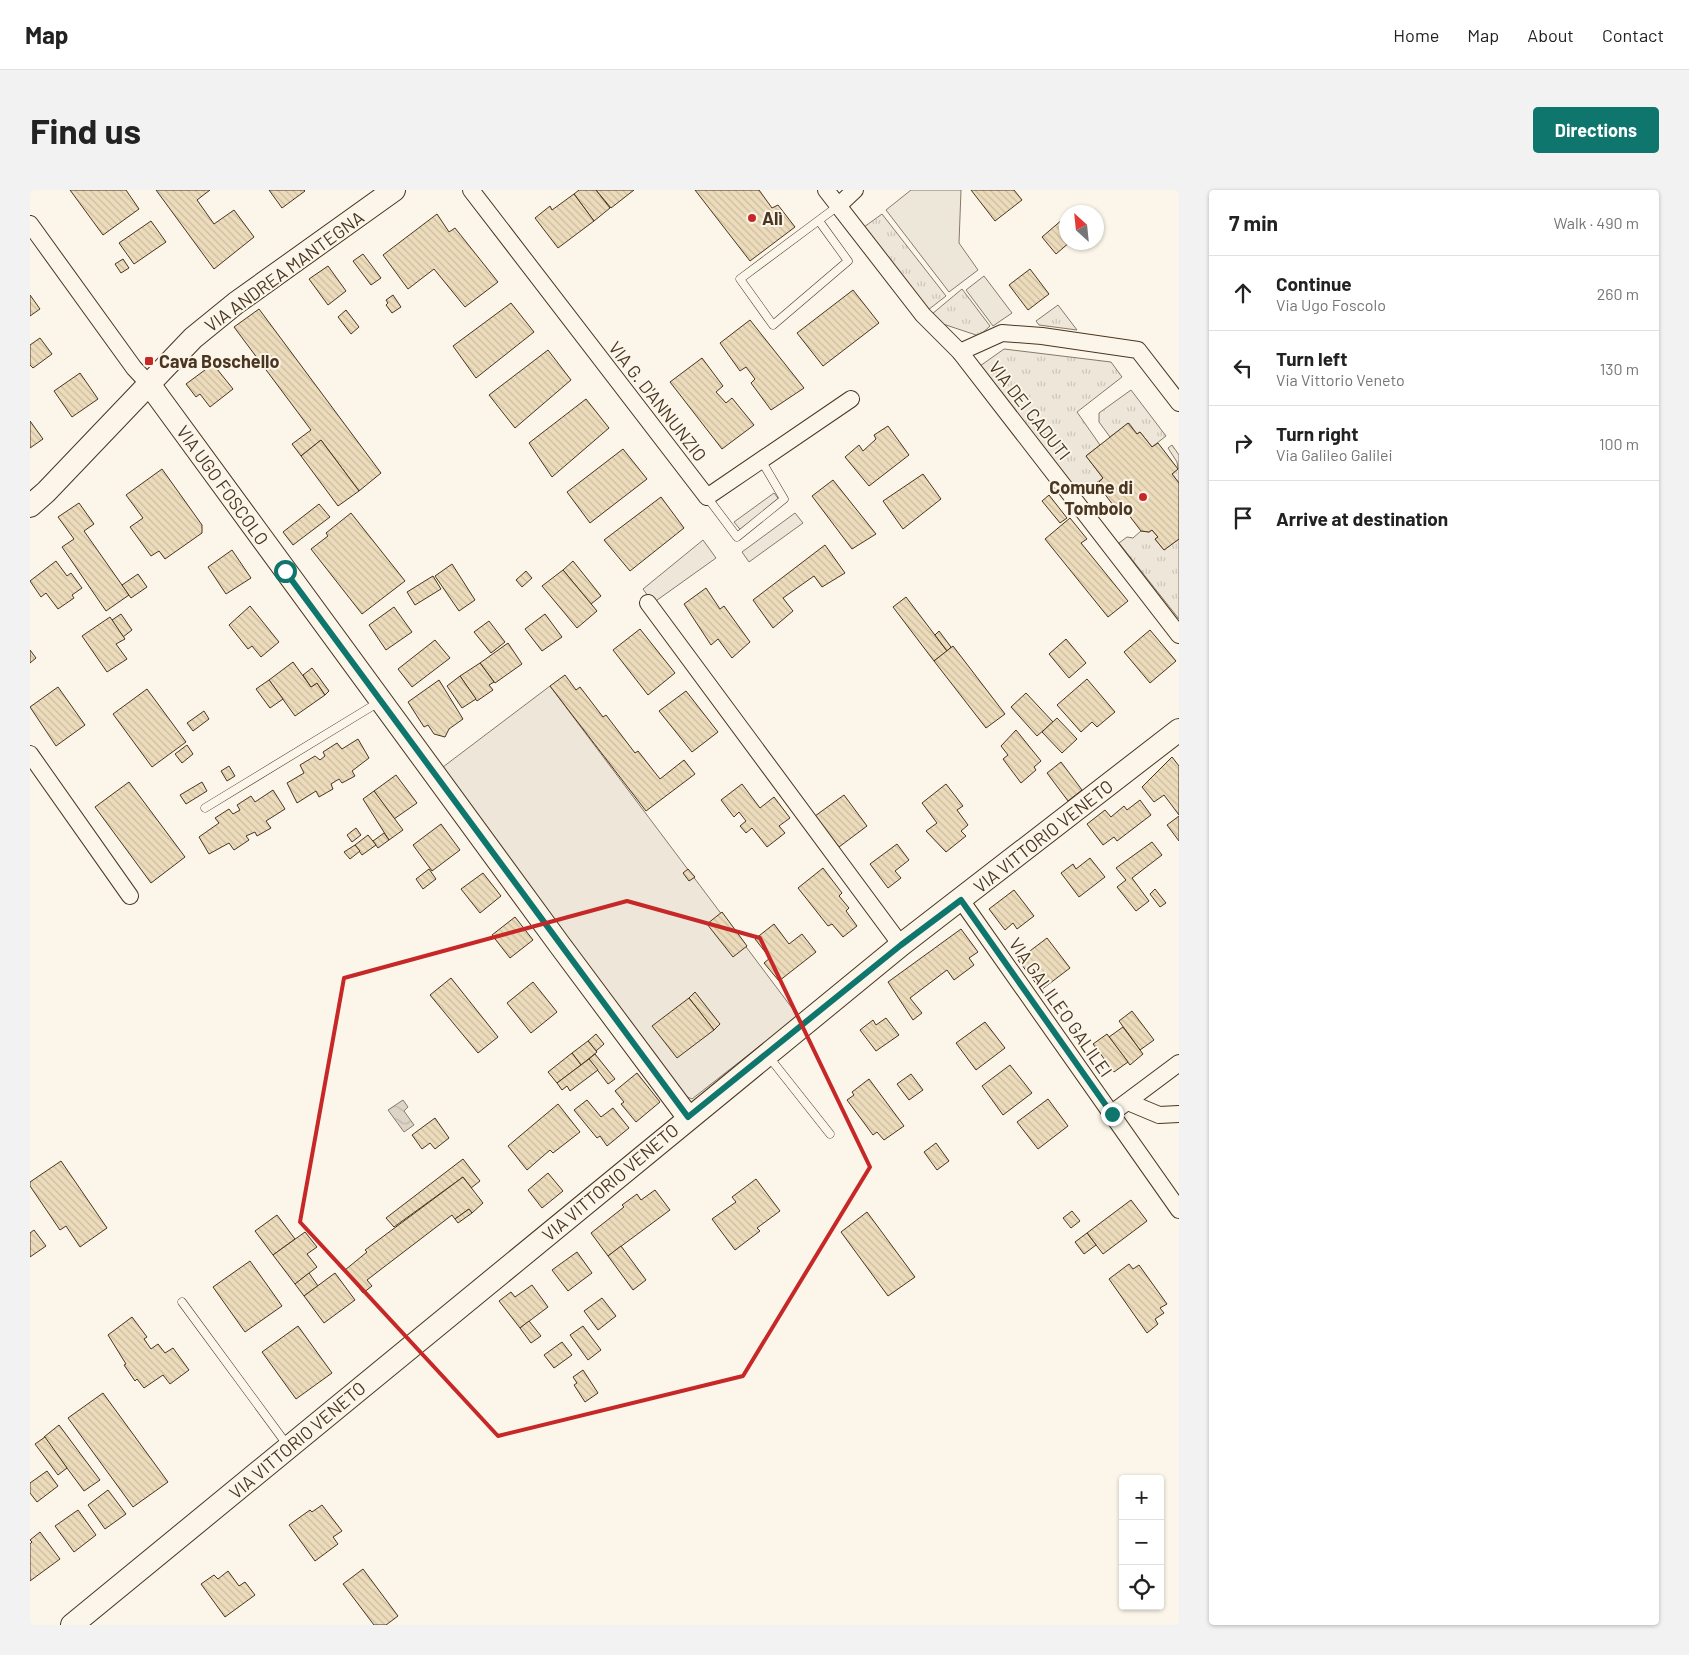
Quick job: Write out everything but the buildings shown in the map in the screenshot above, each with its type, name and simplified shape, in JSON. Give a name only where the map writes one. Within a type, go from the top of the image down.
[{"type":"main road","name":"VIA ANDREA MANTEGNA","points":[[30,506],[46,492],[192,338],[236,303],[394,190]]},
{"type":"main road","name":"VIA UGO FOSCOLO","points":[[149,384],[380,701],[688,1117]]},
{"type":"main road","name":"VIA VITTORIO VENETO","points":[[72,1625],[767,1053],[901,945],[1179,730]]},
{"type":"street","name":"VIA G. D'ANNUNZIO","points":[[471,190],[707,497]]},
{"type":"street","name":"VIA DEI CADUTI","points":[[826,190],[923,315],[960,352],[1179,635]]},
{"type":"street","points":[[838,206],[856,190]]},
{"type":"street","points":[[30,224],[134,368],[149,384]]},
{"type":"street","points":[[960,352],[1002,333],[1042,336],[1138,350],[1179,403]]},
{"type":"street","points":[[707,497],[851,399]]},
{"type":"street","points":[[648,603],[901,945]]},
{"type":"street","points":[[30,754],[130,896]]},
{"type":"street","name":"VIA GALILEO GALILEI","points":[[961,900],[1179,1210]]},
{"type":"street","points":[[1112,1114],[1179,1064]]},
{"type":"street","points":[[1128,1102],[1159,1115],[1179,1114]]},
{"type":"lane","points":[[819,220],[848,261],[773,325],[740,279],[819,220],[838,206]]},
{"type":"lane","points":[[707,497],[737,537],[784,499],[761,460]]},
{"type":"lane","points":[[205,808],[380,701]]},
{"type":"lane","points":[[767,1053],[830,1134]]},
{"type":"lane","points":[[182,1302],[289,1447]]},
{"type":"highlighted area","points":[[627,901],[760,938],[870,1167],[743,1376],[498,1436],[300,1222],[344,978]]},
{"type":"green space","points":[[882,214],[946,296],[928,310],[864,227]]},
{"type":"green space","points":[[962,289],[990,326],[979,336],[943,324],[932,314]]},
{"type":"green space","points":[[1058,305],[1077,330],[1039,325],[1036,321]]},
{"type":"green space","points":[[1004,349],[1111,362],[1122,377],[1077,412],[1100,445],[1086,456],[1103,478],[1078,496],[980,366]]},
{"type":"green space","points":[[1131,390],[1166,436],[1152,447],[1140,432],[1137,434],[1129,423],[1110,437],[1099,422],[1099,413]]},
{"type":"green space","points":[[1172,445],[1179,455],[1179,483],[1172,474],[1178,469],[1177,462],[1168,448]]},
{"type":"green space","points":[[1152,530],[1158,537],[1155,539],[1164,550],[1179,539],[1179,619],[1119,543],[1127,537],[1133,538],[1141,531],[1149,532]]},
{"type":"green space","points":[[703,540],[716,558],[653,603],[643,589]]},
{"type":"green space","points":[[550,686],[798,1016],[692,1099],[681,1094],[439,770]]},
{"type":"shaded area","points":[[911,190],[961,190],[959,243],[978,270],[949,292],[886,210]]},
{"type":"shaded area","points":[[984,276],[1012,313],[993,326],[966,290]]},
{"type":"shaded area","points":[[774,493],[781,502],[743,533],[734,522]]},
{"type":"shaded area","points":[[795,513],[803,523],[749,562],[742,552]]},
{"type":"water","points":[[403,1100],[408,1107],[404,1111],[414,1125],[404,1132],[388,1110]]},
{"type":"place","name":"Alì","points":[[752,218]]},
{"type":"place","name":"Cava Boschello","points":[[149,361]]},
{"type":"place","name":"Comune di Tombolo","points":[[1143,497]]},
{"type":"route","points":[[285,571],[688,1117],[901,945],[961,900],[1112,1114]]}]
